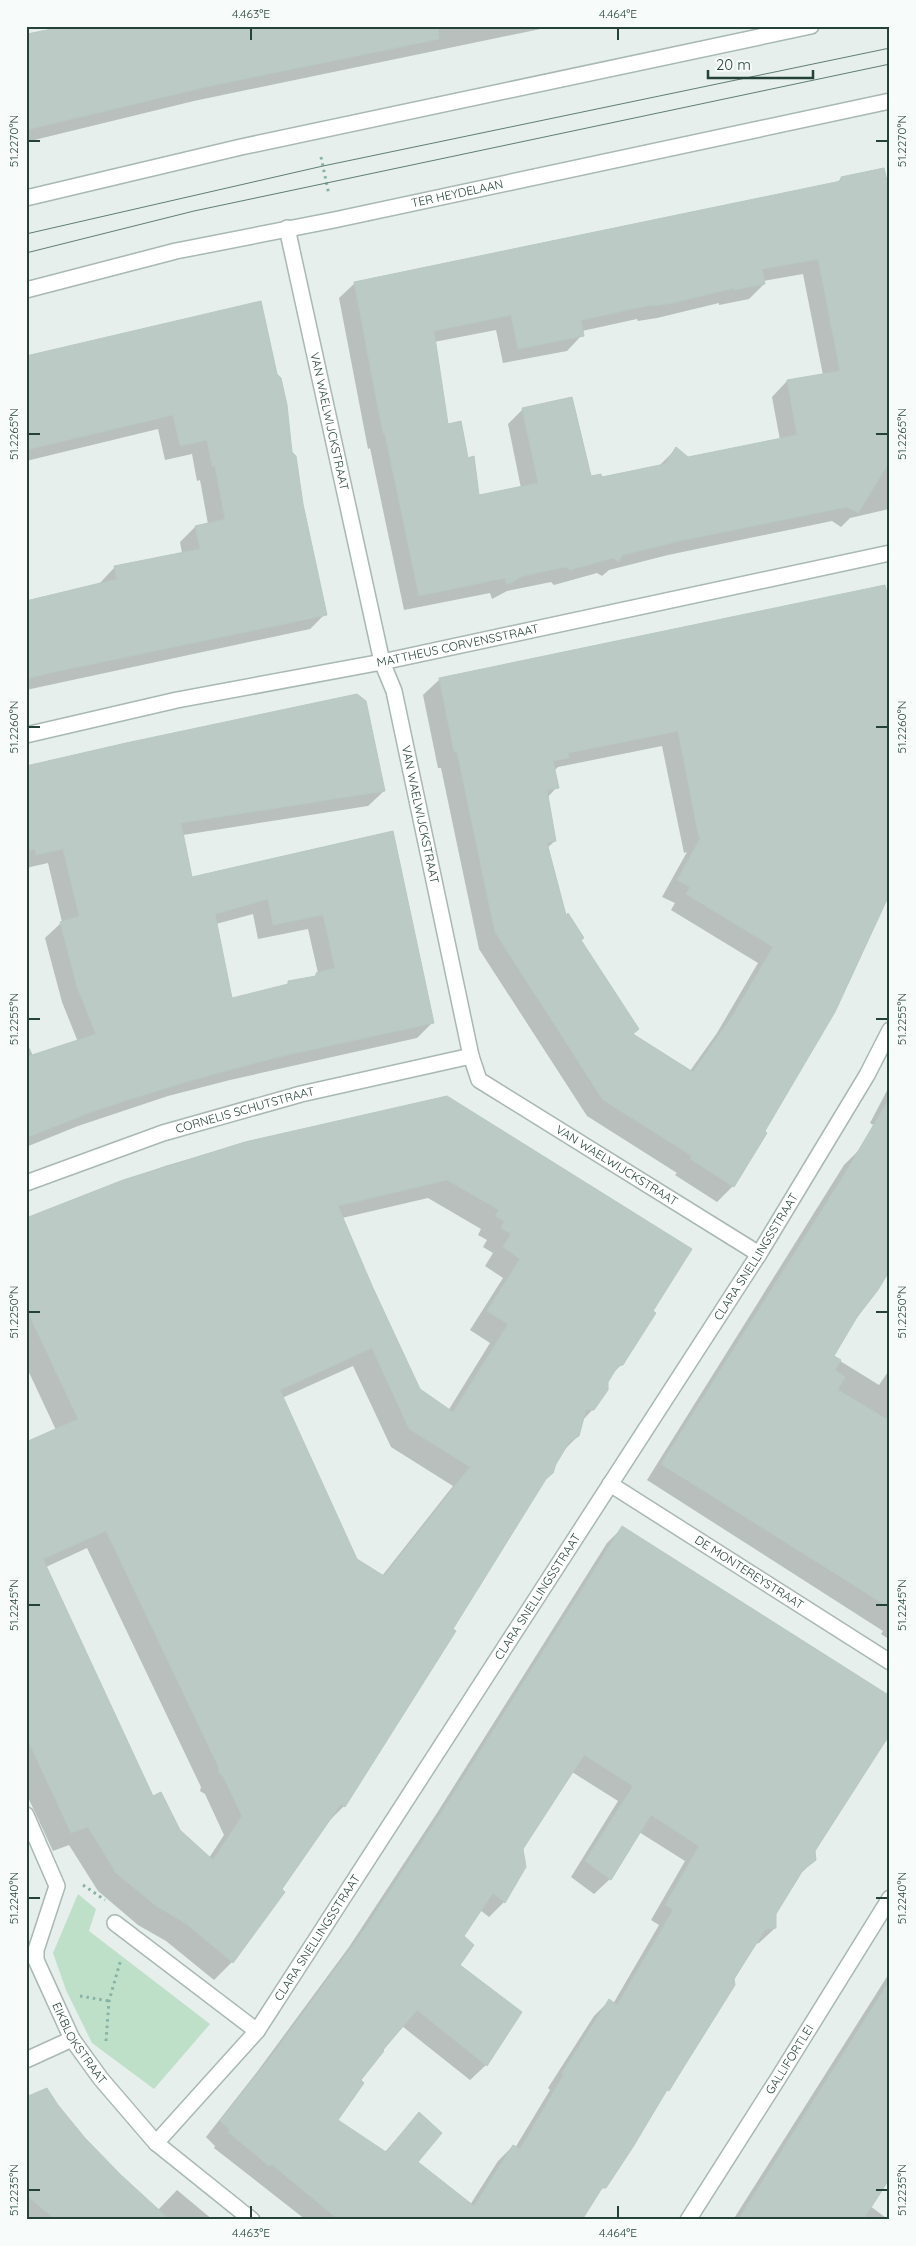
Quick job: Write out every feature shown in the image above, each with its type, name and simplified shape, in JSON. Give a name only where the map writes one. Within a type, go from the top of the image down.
[{"type":"street","points":[[26,198],[301,135],[811,26]]},
{"type":"street","name":"TER HEYDELAAN","points":[[26,290],[176,252],[890,101]]},
{"type":"street","name":"VAN WAELWIJCKSTRAAT","points":[[287,228],[382,662],[394,691],[471,1056],[479,1080],[759,1254]]},
{"type":"street","name":"MATTHEUS CORVENSSTRAAT","points":[[26,735],[177,700],[382,662],[890,554]]},
{"type":"street","name":"CLARA SNELLINGSSTRAAT","points":[[156,2143],[257,2031],[759,1254],[868,1075],[890,1030]]},
{"type":"street","name":"CORNELIS SCHUTSTRAAT","points":[[26,1183],[163,1133],[301,1094],[471,1056]]},
{"type":"street","name":"DE MONTEREYSTRAAT","points":[[610,1484],[890,1662]]},
{"type":"street","points":[[26,1815],[57,1886]]},
{"type":"street","name":"EIKBLOKSTRAAT","points":[[57,1886],[36,1950],[36,1960],[72,2039],[101,2079],[156,2143],[252,2220]]},
{"type":"street","name":"GALLIFORTLEI","points":[[688,2220],[890,1898]]},
{"type":"street","points":[[118,1926],[257,2031]]},
{"type":"street","points":[[26,2060],[72,2039]]},
{"type":"path","points":[[301,135],[305,153],[319,150],[334,220]]},
{"type":"path","points":[[57,1886],[77,1881],[113,1906],[118,1926],[122,1955],[109,2001],[101,2079]]},
{"type":"green space","points":[[78,1894],[96,1909],[89,1931],[210,2024],[154,2089],[92,2043],[66,1990],[53,1953]]},
{"type":"building","points":[[67,26],[438,26],[439,39],[210,86],[26,130],[27,34]]},
{"type":"building","points":[[884,168],[890,194],[890,461],[858,513],[847,507],[684,540],[623,555],[618,562],[613,558],[570,570],[566,567],[523,576],[507,585],[505,578],[419,596],[385,434],[383,434],[354,282],[841,181],[841,177]],"holes":[[[818,259],[840,371],[787,380],[797,435],[688,457],[676,447],[665,464],[602,477],[601,474],[591,476],[572,397],[522,408],[538,483],[479,495],[474,456],[468,458],[461,421],[448,424],[434,331],[511,315],[518,349],[584,336],[581,320],[652,305],[673,303],[734,288],[734,290],[765,284],[762,269]]]},
{"type":"building","points":[[261,301],[277,374],[281,378],[287,405],[292,452],[296,456],[303,504],[327,615],[26,679],[26,601],[117,579],[114,566],[200,549],[195,526],[225,519],[215,466],[212,466],[207,440],[180,446],[173,415],[26,450],[26,356]]},
{"type":"building","points":[[885,585],[890,606],[890,893],[835,1012],[765,1131],[767,1133],[734,1187],[690,1159],[692,1156],[603,1100],[495,932],[457,752],[454,752],[439,678]],"holes":[[[678,731],[699,838],[701,837],[677,880],[690,887],[686,894],[773,947],[733,1015],[693,1072],[633,1034],[639,1029],[581,940],[584,938],[568,913],[566,915],[547,843],[556,841],[547,790],[559,788],[553,761],[569,758],[568,753]]]},
{"type":"building","points":[[357,694],[366,701],[385,791],[181,823],[192,877],[393,831],[434,1023],[274,1058],[185,1082],[94,1111],[26,1138],[26,1057],[96,1034],[77,987],[60,922],[79,916],[63,849],[36,855],[35,849],[26,851],[26,766]],"holes":[[[268,899],[273,925],[323,915],[335,968],[316,973],[316,976],[288,981],[288,984],[232,998],[215,914]]]},
{"type":"building","points":[[447,1096],[692,1249],[653,1311],[656,1313],[623,1365],[618,1366],[608,1382],[608,1390],[594,1410],[586,1410],[579,1436],[570,1441],[556,1464],[553,1473],[546,1479],[453,1629],[456,1631],[345,1807],[341,1804],[282,1889],[285,1892],[233,1963],[185,1923],[156,1906],[116,1873],[88,1827],[71,1833],[26,1736],[26,1442],[78,1419],[26,1308],[26,1218],[123,1180],[245,1142]],"holes":[[[447,1180],[499,1210],[495,1216],[504,1221],[501,1228],[511,1234],[503,1247],[520,1259],[487,1311],[508,1324],[453,1412],[420,1389],[373,1288],[338,1206]],[[372,1348],[409,1429],[470,1467],[384,1576],[357,1559],[280,1390]],[[106,1531],[219,1768],[218,1772],[223,1776],[242,1816],[213,1860],[180,1830],[161,1792],[153,1796],[43,1559]]]},
{"type":"building","points":[[890,1097],[890,1270],[878,1290],[857,1317],[834,1356],[841,1360],[835,1370],[845,1377],[838,1390],[890,1421],[890,1608],[661,1464],[844,1175]]},
{"type":"building","points":[[622,1526],[890,1696],[890,1734],[815,1851],[816,1860],[803,1870],[776,1914],[776,1928],[765,1930],[734,1979],[735,1985],[669,2091],[667,2090],[633,2147],[606,2188],[602,2188],[582,2220],[339,2220],[271,2164],[269,2166],[228,2132],[230,2130],[220,2121],[273,2054],[364,1930],[452,1796]],"holes":[[[584,1755],[633,1786],[585,1861],[611,1880],[651,1815],[699,1846],[665,1905],[673,1910],[617,2005],[609,1999],[562,2073],[564,2074],[520,2149],[513,2145],[474,2206],[418,2162],[442,2133],[419,2112],[386,2152],[338,2120],[364,2083],[361,2080],[383,2050],[417,2010],[487,2066],[522,2012],[460,1965],[474,1945],[464,1936],[493,1893],[505,1903],[526,1867],[523,1849]]]},
{"type":"building","points":[[890,1980],[890,2178],[863,2220],[738,2220]]},
{"type":"building","points":[[47,2088],[58,2105],[85,2138],[121,2175],[170,2220],[56,2220],[26,2195],[26,2097]]},
{"type":"tram line","points":[[26,234],[323,166],[890,48]]},
{"type":"tram line","points":[[26,253],[194,211],[890,64]]}]
